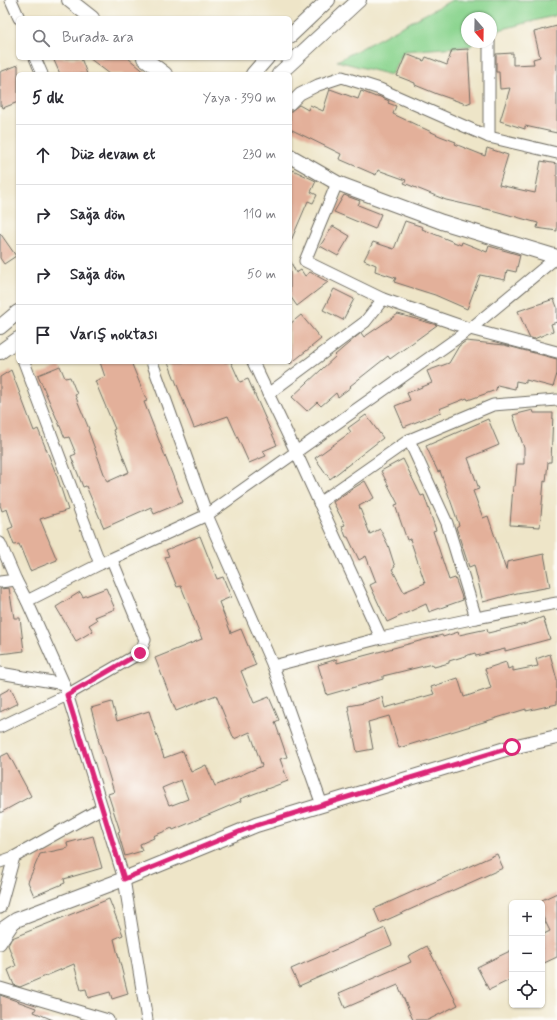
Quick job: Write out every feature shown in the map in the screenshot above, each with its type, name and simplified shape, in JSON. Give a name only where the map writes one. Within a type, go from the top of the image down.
[{"type":"main road","points":[[69,0],[89,16]]},
{"type":"main road","points":[[292,34],[328,0]]},
{"type":"main road","points":[[281,72],[359,0]]},
{"type":"main road","points":[[147,60],[162,72]]},
{"type":"main road","points":[[255,72],[265,60]]},
{"type":"main road","points":[[292,157],[337,183],[442,222],[557,257]]},
{"type":"main road","points":[[0,327],[16,314]]},
{"type":"main road","points":[[0,352],[16,343]]},
{"type":"main road","points":[[0,931],[16,920],[124,879],[256,825],[512,747],[557,737]]},
{"type":"street","points":[[11,0],[18,16]]},
{"type":"street","points":[[489,48],[489,137]]},
{"type":"street","points":[[37,60],[41,72]]},
{"type":"street","points":[[292,102],[300,94],[318,85],[342,77],[380,89],[489,137],[557,153]]},
{"type":"street","points":[[337,183],[305,261],[383,299],[470,329],[557,352]]},
{"type":"street","points":[[27,601],[100,564],[112,560],[207,515],[470,329],[557,257]]},
{"type":"street","points":[[268,394],[365,322],[383,299]]},
{"type":"street","points":[[25,364],[100,564]]},
{"type":"street","points":[[153,364],[207,515],[273,666],[322,805]]},
{"type":"street","points":[[254,364],[381,638]]},
{"type":"street","points":[[319,503],[409,440],[493,405],[557,400]]},
{"type":"street","points":[[409,440],[447,523],[476,618]]},
{"type":"street","points":[[0,543],[27,601],[65,690],[124,879],[147,1020]]},
{"type":"street","points":[[0,727],[65,690],[140,653],[145,640],[112,560]]},
{"type":"street","points":[[0,582],[16,580]]},
{"type":"street","points":[[273,666],[381,638],[557,603]]},
{"type":"street","points":[[0,673],[65,690]]},
{"type":"street","points":[[0,862],[14,857],[102,808]]},
{"type":"street","points":[[0,908],[14,857]]},
{"type":"street","points":[[0,944],[16,920]]},
{"type":"street","points":[[0,988],[108,1020]]},
{"type":"green space","points":[[452,0],[557,0],[557,15],[497,30],[497,12],[461,12],[461,47],[404,51],[391,75],[337,61]]},
{"type":"building","points":[[557,26],[557,133],[525,126],[525,129],[500,121],[510,88],[500,89],[499,72],[496,72],[496,54],[513,53],[513,65],[534,64],[533,59],[540,57],[534,32]]},
{"type":"building","points":[[468,49],[471,102],[466,104],[437,94],[397,76],[406,54],[424,61],[426,57],[447,65],[452,50]]},
{"type":"building","points":[[54,60],[82,60],[86,72],[59,72]]},
{"type":"building","points":[[92,60],[130,60],[145,72],[107,72]]},
{"type":"building","points":[[18,65],[18,72],[16,72],[16,103],[3,108],[2,105],[0,106],[0,72]]},
{"type":"building","points":[[330,89],[358,99],[361,91],[376,97],[378,96],[389,101],[388,103],[396,106],[393,114],[456,142],[455,144],[485,156],[487,148],[508,155],[499,185],[535,193],[541,161],[557,164],[557,231],[537,228],[538,223],[495,211],[446,200],[404,183],[406,180],[378,170],[376,175],[339,159],[341,154],[292,130],[292,110],[299,105],[308,110],[310,105],[323,111]]},
{"type":"building","points":[[293,170],[316,181],[311,192],[317,195],[313,203],[308,201],[292,238]]},
{"type":"building","points":[[344,195],[360,201],[358,205],[381,214],[375,229],[334,212]]},
{"type":"building","points":[[405,221],[423,227],[422,229],[461,245],[462,242],[487,252],[489,246],[520,255],[516,272],[507,270],[505,280],[480,275],[467,309],[435,295],[394,282],[396,278],[375,271],[376,265],[364,260],[373,242],[394,249]]},
{"type":"building","points":[[333,226],[350,236],[338,256],[320,246]]},
{"type":"building","points":[[0,233],[16,256],[4,264],[0,258]]},
{"type":"building","points":[[292,264],[296,273],[301,270],[305,276],[310,272],[328,282],[297,306],[292,299]]},
{"type":"building","points":[[334,289],[354,299],[343,320],[323,310]]},
{"type":"building","points":[[554,299],[557,307],[557,322],[551,324],[553,331],[534,339],[529,337],[518,311]]},
{"type":"building","points":[[398,314],[437,325],[390,359],[388,356],[338,397],[336,393],[321,406],[317,402],[307,411],[292,397],[336,356],[335,355],[361,333],[364,337]]},
{"type":"building","points":[[301,315],[321,339],[292,362],[292,322]]},
{"type":"building","points":[[466,341],[504,345],[557,359],[557,374],[553,387],[526,380],[526,383],[516,381],[515,389],[497,385],[496,390],[468,400],[467,398],[439,409],[441,412],[404,427],[395,406],[410,400],[407,393],[432,383],[427,371],[449,363],[459,346]]},
{"type":"building","points":[[101,364],[132,364],[147,401],[144,402],[183,502],[154,514],[151,507],[104,528],[86,486],[83,487],[71,456],[76,454],[69,437],[65,438],[38,375],[60,366],[65,378],[70,377],[77,394],[75,395],[89,429],[88,430],[107,482],[129,472],[113,430],[115,429],[95,381],[105,377]]},
{"type":"building","points":[[169,364],[232,364],[240,382],[248,379],[277,445],[263,451],[266,456],[249,463],[228,416],[194,428]]},
{"type":"building","points":[[11,370],[34,431],[38,429],[57,476],[68,510],[40,519],[57,560],[30,571],[19,544],[14,545],[8,529],[13,527],[7,509],[2,511],[0,505],[0,377]]},
{"type":"building","points":[[533,410],[534,413],[553,413],[551,462],[548,462],[546,482],[544,481],[540,527],[510,525],[513,486],[515,486],[517,464],[524,464],[524,448],[513,415]]},
{"type":"building","points":[[366,415],[383,438],[330,479],[315,458],[351,432],[348,428]]},
{"type":"building","points":[[488,419],[499,445],[468,458],[479,489],[473,491],[483,518],[488,516],[506,570],[507,562],[544,554],[550,587],[517,593],[483,602],[474,565],[469,567],[456,527],[459,525],[440,471],[438,472],[426,446]]},
{"type":"building","points":[[403,459],[421,496],[424,495],[436,530],[433,531],[449,580],[455,578],[463,600],[429,612],[426,604],[387,622],[370,585],[376,582],[366,556],[359,560],[348,537],[346,537],[342,526],[345,525],[333,502],[365,481],[374,498],[359,506],[370,534],[380,529],[388,545],[395,567],[392,569],[404,592],[425,583],[410,539],[407,540],[395,505],[398,504],[381,471]]},
{"type":"building","points":[[200,536],[217,579],[223,577],[231,597],[219,602],[231,633],[241,629],[256,665],[241,671],[254,703],[269,697],[279,720],[275,722],[287,757],[280,759],[288,781],[240,799],[241,801],[173,830],[172,828],[153,836],[154,838],[140,844],[142,851],[125,856],[118,832],[120,831],[108,794],[114,792],[98,739],[91,708],[112,702],[117,721],[149,711],[164,758],[183,751],[191,772],[206,765],[215,786],[262,766],[250,732],[234,739],[216,695],[176,711],[155,658],[202,639],[181,586],[177,587],[165,557],[169,556],[166,550]],"holes":[[[181,780],[188,799],[169,805],[162,788]]]},
{"type":"building","points":[[9,588],[14,618],[20,618],[24,651],[0,654],[0,589]]},
{"type":"building","points":[[106,588],[115,609],[95,617],[97,620],[89,625],[93,631],[76,641],[56,607],[80,592],[83,597]]},
{"type":"building","points":[[543,617],[550,639],[505,651],[505,649],[476,656],[475,653],[434,667],[432,664],[383,676],[383,679],[327,695],[318,665],[337,659],[337,663],[442,635],[443,637],[458,632],[459,635],[487,629],[488,633],[525,624]]},
{"type":"building","points":[[550,654],[557,680],[557,704],[526,711],[526,709],[399,748],[389,716],[368,722],[373,749],[357,752],[348,706],[382,697],[385,708],[434,694],[431,687],[458,678],[464,697],[491,688],[485,669],[506,662],[508,669],[513,667],[513,671],[538,666],[536,659]]},
{"type":"building","points":[[11,688],[18,703],[0,712],[0,694]]},
{"type":"building","points":[[8,753],[31,796],[0,813],[0,757]]},
{"type":"building","points":[[93,836],[102,868],[64,879],[65,883],[34,896],[28,882],[40,854],[68,848],[67,843]]},
{"type":"building","points":[[497,854],[503,868],[380,923],[374,909]]},
{"type":"building","points":[[557,893],[557,957],[545,963],[545,934],[550,931],[545,921],[545,900],[542,900]]},
{"type":"building","points":[[109,899],[123,935],[114,939],[128,994],[112,999],[110,992],[88,998],[86,989],[81,990],[74,964],[20,987],[14,985],[8,970],[16,966],[8,945],[12,938]]},
{"type":"building","points":[[385,928],[392,945],[299,986],[291,969]]},
{"type":"building","points":[[427,946],[458,1005],[428,1020],[413,1020],[398,985],[345,1008],[339,993],[411,962],[408,956]]},
{"type":"building","points":[[509,951],[509,980],[489,990],[477,967]]},
{"type":"building","points":[[0,995],[36,1008],[34,1012],[53,1020],[0,1020]]},
{"type":"route","points":[[140,653],[67,695],[124,879],[256,825],[512,747]]}]
